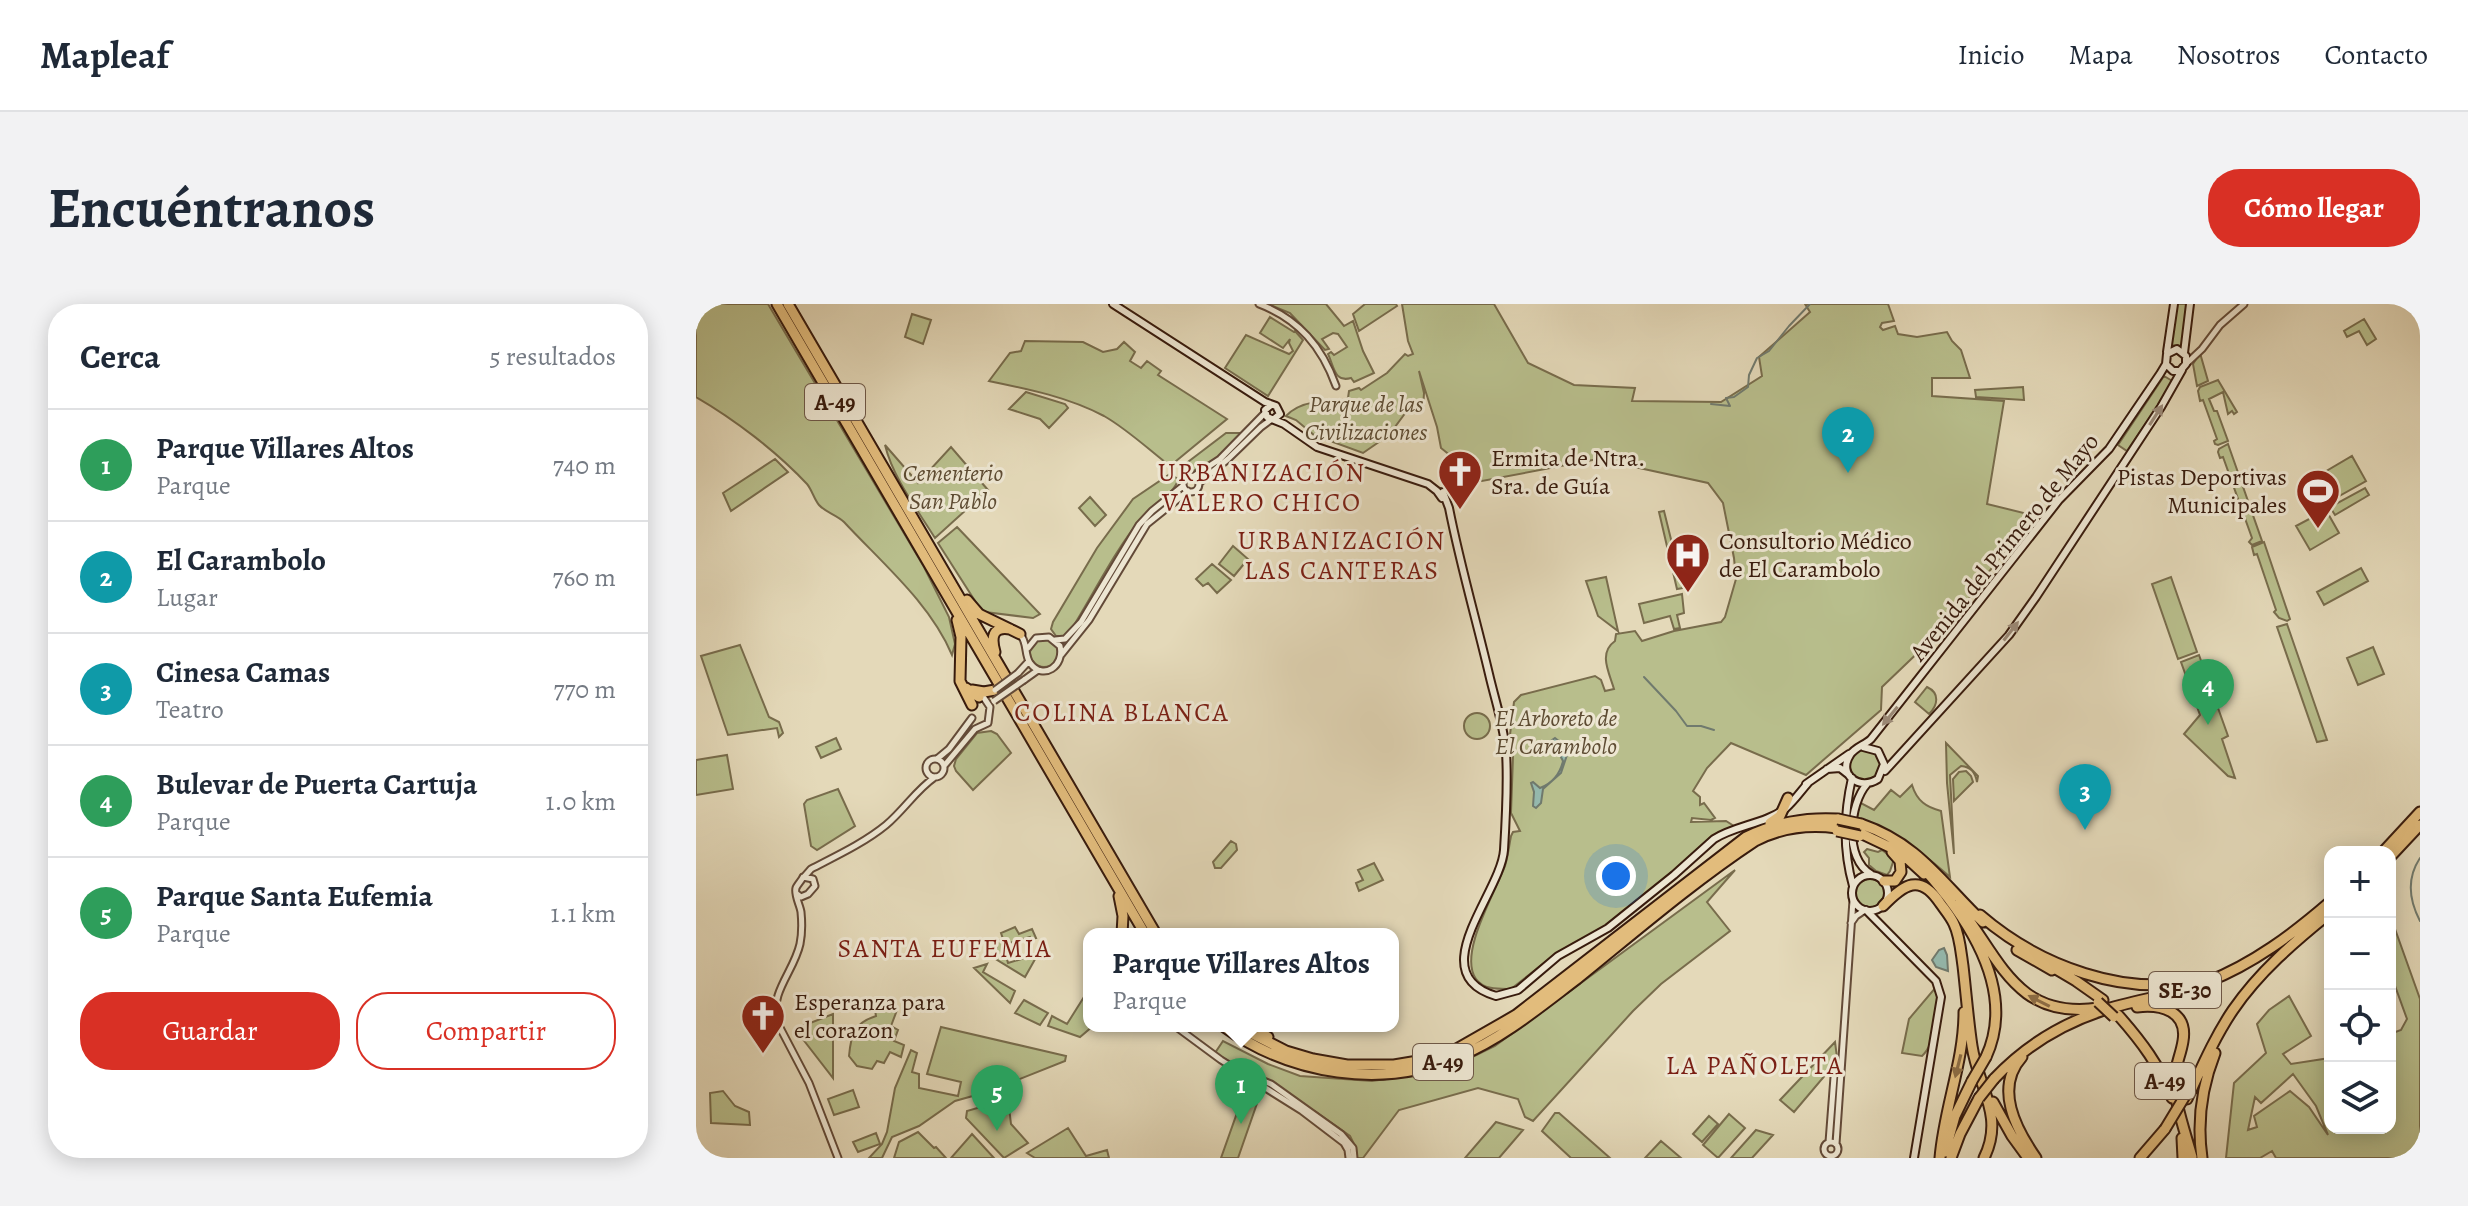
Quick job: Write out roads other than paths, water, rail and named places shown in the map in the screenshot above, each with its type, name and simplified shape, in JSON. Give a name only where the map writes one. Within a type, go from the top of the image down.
[{"type":"highway","name":"A-49","points":[[777,304],[1141,928]]},
{"type":"highway","name":"A-49","points":[[788,304],[1152,928]]},
{"type":"highway","points":[[942,567],[979,614],[1016,632]]},
{"type":"highway","points":[[955,608],[961,637],[960,681],[978,700]]},
{"type":"highway","points":[[998,664],[991,640],[993,634],[1000,629],[1016,632]]},
{"type":"highway","points":[[978,700],[965,687],[962,660],[965,655],[973,653],[986,662]]},
{"type":"highway","points":[[965,687],[984,692],[995,690]]},
{"type":"highway","points":[[1746,837],[1777,819],[1788,798]]},
{"type":"highway","points":[[2389,846],[2420,812]]},
{"type":"highway","name":"A-49","points":[[1248,1032],[1295,1054],[1364,1066],[1424,1060],[1455,1050],[1516,1015],[1746,837],[1779,823],[1814,818],[1837,826],[1888,835],[1915,853],[1992,931],[2075,980],[2100,1001],[2147,1049],[2176,1107],[2192,1158]]},
{"type":"highway","points":[[2396,851],[2420,825]]},
{"type":"highway","name":"A-49","points":[[1232,1032],[1255,1047],[1279,1057],[1330,1071],[1384,1074],[1435,1065],[1459,1057],[1506,1032],[1736,854],[1763,837],[1796,827],[1837,826]]},
{"type":"highway","points":[[1796,827],[1837,826]]},
{"type":"highway","name":"A-49","points":[[1860,831],[1892,847],[1917,867],[1940,895],[1955,924]]},
{"type":"highway","points":[[1860,831],[1890,850],[1900,861],[1898,879],[1884,881]]},
{"type":"highway","points":[[1860,831],[1895,845],[1920,865],[1943,891],[1989,970],[1996,997],[1996,1027],[1986,1057],[1959,1105],[1942,1158]]},
{"type":"highway","points":[[1915,853],[1965,914],[2010,978],[2030,998],[2049,1006],[2077,1010],[2142,1001]]},
{"type":"highway","points":[[1881,907],[1894,894],[1916,883],[1927,887],[1955,924],[1975,1060],[1993,1117],[1992,1138],[1984,1158]]},
{"type":"highway","points":[[1118,889],[1122,928]]},
{"type":"highway","points":[[1962,892],[1980,915],[2025,952]]},
{"type":"highway","points":[[1942,1158],[1943,1127],[1964,1028],[1955,947],[1943,907]]},
{"type":"highway","name":"SE-30","points":[[1951,1158],[1979,1098],[2018,1055],[2045,1036],[2090,1015],[2208,982],[2272,947],[2324,907]]},
{"type":"highway","points":[[1980,915],[2023,947],[2056,963],[2133,983],[2174,984],[2200,979],[2272,947]]},
{"type":"highway","name":"SE-30","points":[[2142,1158],[2166,1130],[2224,1023],[2243,997],[2296,940],[2324,918]]},
{"type":"highway","points":[[1992,931],[2100,1001]]},
{"type":"highway","points":[[2186,1098],[2212,1038],[2236,999],[2272,958],[2296,940]]},
{"type":"highway","points":[[2192,1158],[2211,1063],[2233,1017],[2267,969]]},
{"type":"highway","points":[[2090,1015],[2158,1006],[2168,1009],[2181,1020],[2184,1040],[2175,1089],[2192,1158]]},
{"type":"highway","points":[[1971,1026],[1991,1099],[2028,1158]]},
{"type":"highway","points":[[1260,1032],[1295,1054]]},
{"type":"highway","points":[[2036,1158],[2014,1117],[2008,1086],[2017,1063],[2045,1036]]},
{"type":"main road","points":[[1113,304],[1256,396],[1267,409],[1268,418],[1275,418],[1317,447],[1415,479],[1440,491],[1451,520],[1506,752],[1503,858],[1469,937],[1463,959],[1465,970],[1474,985],[1496,996],[1518,990],[1558,956],[1619,920],[1714,839],[1762,821],[1783,809],[1808,783]]},
{"type":"main road","points":[[2174,304],[2166,364],[2173,371],[2185,360]]},
{"type":"main road","points":[[1823,771],[1842,768],[1857,782],[1867,784],[1876,781],[2009,635],[2155,416],[2185,360],[2190,304]]},
{"type":"main road","points":[[2167,354],[2173,350],[2185,360]]},
{"type":"main road","name":"Avenida del Primero de Mayo","points":[[1863,747],[2059,500],[2109,449],[2166,364]]},
{"type":"main road","points":[[1267,409],[1278,407],[1275,418]]},
{"type":"main road","points":[[1751,824],[1823,771],[1863,747],[1873,748],[1881,755],[1884,764],[1882,774]]},
{"type":"main road","points":[[1851,753],[1846,765],[1850,777],[1846,813],[1853,900],[1936,981],[1941,997],[1914,1158]]},
{"type":"main road","points":[[1867,784],[1856,798],[1853,839],[1858,863],[1884,881],[1888,896],[1881,907],[1880,919],[1900,943]]},
{"type":"main road","points":[[1853,887],[1859,878],[1874,875]]},
{"type":"main road","points":[[1866,910],[1881,907]]},
{"type":"street","points":[[1259,304],[1284,315],[1316,346],[1327,362],[1336,386]]},
{"type":"street","points":[[2185,360],[2197,354],[2228,317],[2244,304]]},
{"type":"street","points":[[1186,489],[1185,478],[1194,476],[1228,452],[1267,409]]},
{"type":"street","points":[[1028,648],[1035,639],[1045,636],[1055,640],[1065,639],[1081,622],[1145,517],[1186,489],[1195,490],[1261,427],[1275,418]]},
{"type":"street","points":[[1194,476],[1199,483]]},
{"type":"street","points":[[838,1158],[809,1083],[776,1020],[774,1009],[780,988],[797,955],[802,929],[797,886],[807,872],[888,824],[924,784],[942,773],[944,766],[971,734],[985,726],[990,720],[992,704],[1038,670],[1049,670],[1061,662],[1147,524],[1186,489]]},
{"type":"street","points":[[1016,632],[1035,639]]},
{"type":"street","points":[[1016,632],[1028,648],[1029,661],[1038,670]]},
{"type":"street","points":[[1055,640],[1060,646],[1061,662]]},
{"type":"street","points":[[924,784],[928,763],[949,749],[972,718],[978,700],[1018,673],[1029,661]]},
{"type":"street","points":[[978,700],[992,704]]},
{"type":"street","points":[[972,718],[979,727]]},
{"type":"street","points":[[937,759],[944,766]]},
{"type":"street","points":[[927,771],[935,777]]},
{"type":"street","points":[[801,911],[815,886],[813,879],[821,865]]},
{"type":"street","points":[[803,877],[813,879]]},
{"type":"street","points":[[797,894],[801,897],[808,894]]},
{"type":"street","points":[[1833,1143],[1825,1147],[1827,1156],[1835,1156],[1838,1151],[1833,1143],[1834,1077],[1842,1058],[1853,900]]},
{"type":"street","points":[[1851,924],[1856,916],[1866,910]]},
{"type":"street","points":[[1184,1032],[1344,1143],[1352,1158]]},
{"type":"water","points":[[1555,738],[1570,746],[1561,773],[1552,781],[1563,761],[1552,740]]},
{"type":"water","points":[[1531,783],[1540,788],[1548,784],[1543,789],[1541,803],[1536,808],[1533,806]]},
{"type":"water","points":[[1944,948],[1948,971],[1936,967],[1932,960]]},
{"type":"waterway","points":[[1711,404],[1730,406],[1726,398],[1734,397],[1748,387],[1749,375],[1757,358],[1769,351],[1810,304]]},
{"type":"waterway","points":[[1644,677],[1687,726],[1714,730]]},
{"type":"waterway","points":[[2420,858],[2411,882],[2413,905],[2420,921]]},
{"type":"place","name":"El Carambolo","points":[[1848,473]]},
{"type":"place","name":"Ermita de Ntra. Sra. de Guía","points":[[1460,511]]},
{"type":"place","name":"Pistas Deportivas Municipales","points":[[2318,530]]},
{"type":"place","name":"Consultorio Médico de El Carambolo","points":[[1688,594]]},
{"type":"place","name":"Bulevar de Puerta Cartuja","points":[[2208,725]]},
{"type":"place","name":"Cinesa Camas","points":[[2085,830]]},
{"type":"place","name":"Esperanza para el corazon","points":[[763,1055]]},
{"type":"place","name":"Parque Villares Altos","points":[[1241,1124]]},
{"type":"place","name":"Parque Santa Eufemia","points":[[997,1131]]},
{"type":"district","name":"URBANIZACIÓN VALERO CHICO","points":[[1262,487]]},
{"type":"district","name":"URBANIZACIÓN LAS CANTERAS","points":[[1342,555]]},
{"type":"district","name":"COLINA BLANCA","points":[[1122,712]]},
{"type":"district","name":"SANTA EUFEMIA","points":[[945,948]]},
{"type":"district","name":"LA PAÑOLETA","points":[[1755,1065]]},
{"type":"park label","name":"Parque de las Civilizaciones","points":[[1366,418]]},
{"type":"park label","name":"Cementerio San Pablo","points":[[953,487]]},
{"type":"park label","name":"El Arboreto de El Carambolo","points":[[1556,732]]}]
